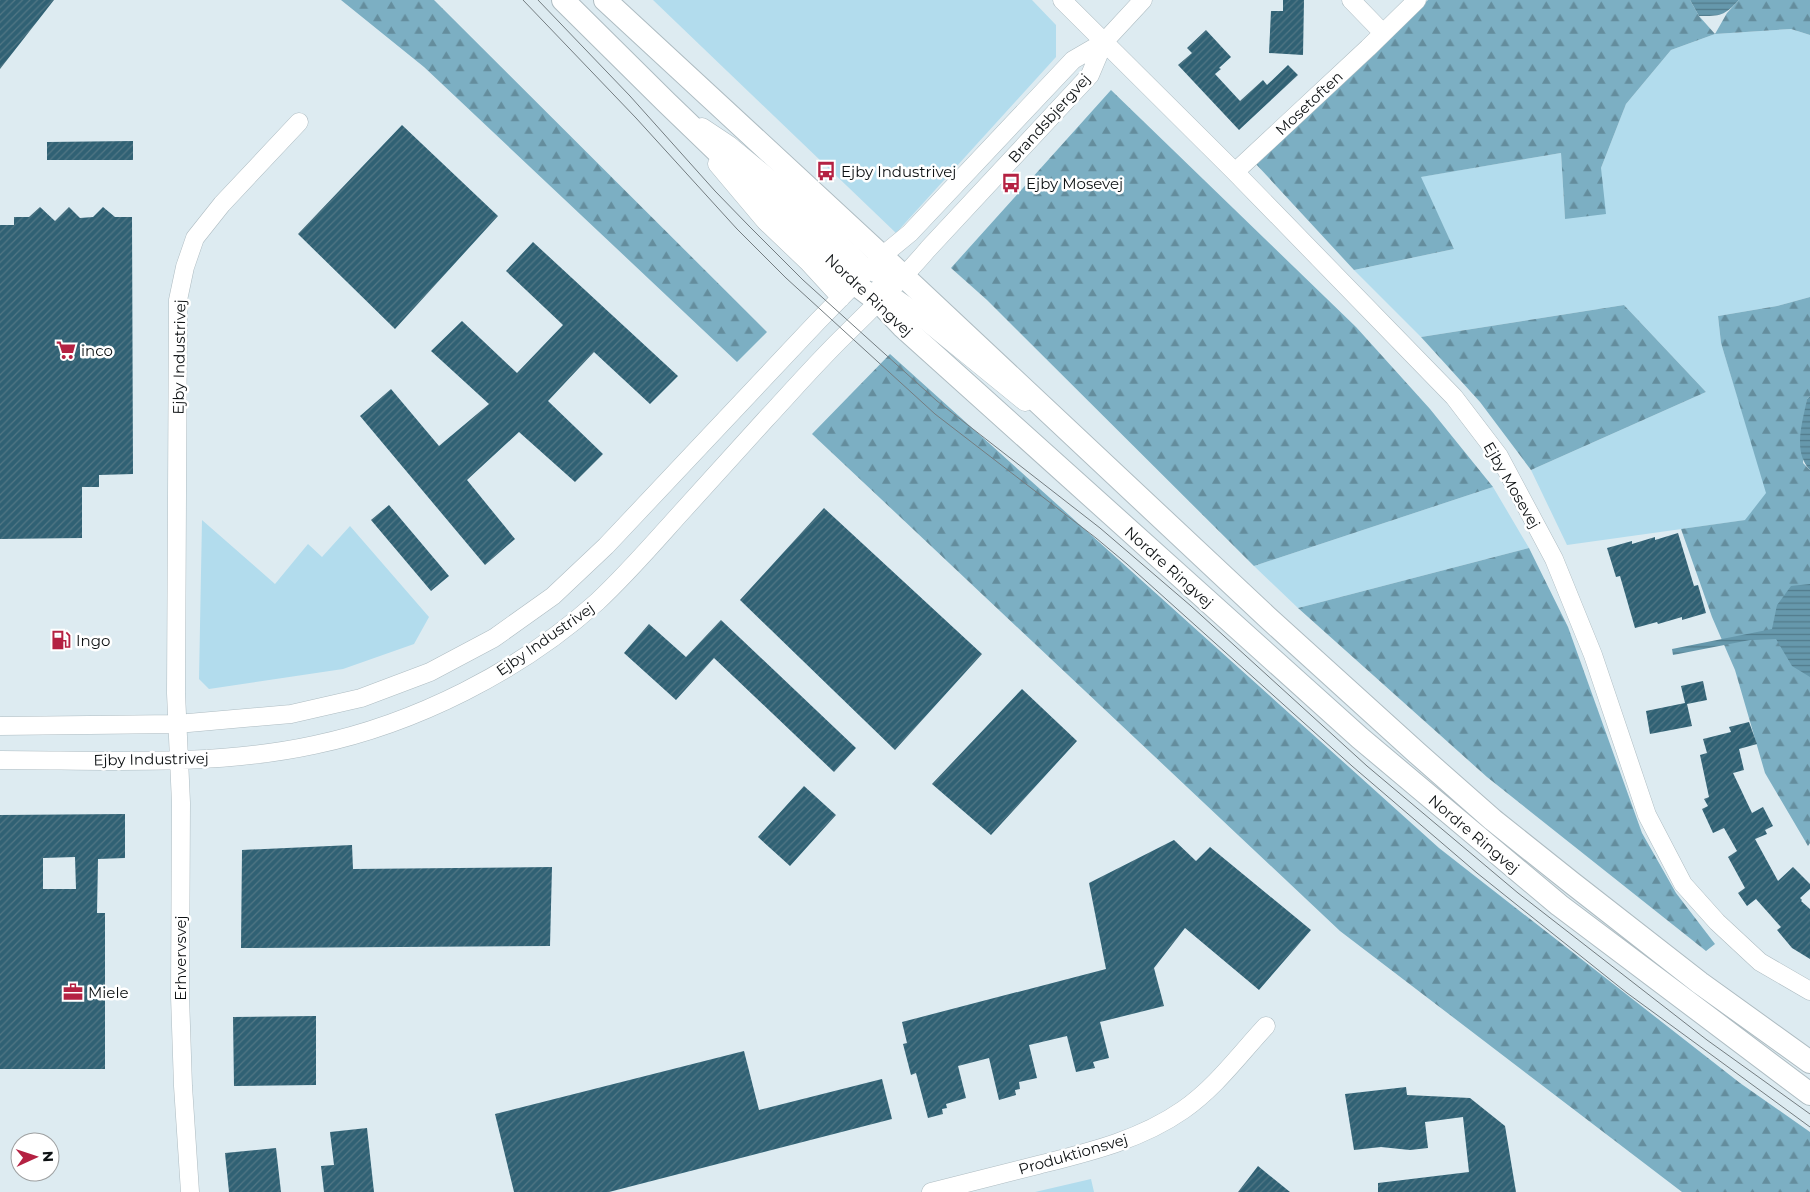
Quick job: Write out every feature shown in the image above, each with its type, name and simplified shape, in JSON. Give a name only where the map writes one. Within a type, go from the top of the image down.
[{"type":"main road","name":"Nordre Ringvej","points":[[563,0],[666,102],[884,298],[902,326],[1360,738],[1559,905],[1810,1094]]},
{"type":"main road","name":"Nordre Ringvej","points":[[605,0],[862,277],[904,277],[1267,617],[1494,820],[1700,983],[1810,1062]]},
{"type":"street","name":"Ejby Mosevej","points":[[1062,0],[1235,172],[1454,397],[1499,456],[1554,559],[1593,655],[1647,815],[1684,884],[1717,922],[1760,962],[1810,991]]},
{"type":"street","name":"Brandsbjergvej","points":[[862,277],[910,233],[1073,60],[1104,42],[1144,0]]},
{"type":"street","points":[[1351,0],[1383,33]]},
{"type":"street","name":"Mosetoften","points":[[1235,172],[1417,0]]},
{"type":"street","name":"Brandsbjergvej","points":[[904,277],[1090,75],[1104,42]]},
{"type":"street","name":"Ejby Industrivej","points":[[177,724],[178,300],[185,267],[195,238],[222,204],[299,122]]},
{"type":"street","name":"Ejby Industrivej","points":[[0,726],[177,724],[291,714],[362,698],[430,672],[494,638],[553,596],[606,546],[862,277]]},
{"type":"street","name":"Ejby Industrivej","points":[[0,760],[179,760],[246,756],[315,745],[382,727],[447,701],[508,668],[576,620],[628,572],[714,475],[839,340],[904,277]]},
{"type":"street","points":[[884,298],[1086,447]]},
{"type":"street","name":"Erhvervsvej","points":[[177,724],[181,803],[180,996],[183,1086],[190,1192]]},
{"type":"street","name":"Produktionsvej","points":[[931,1192],[1079,1155],[1116,1144],[1148,1130],[1183,1110],[1219,1080],[1266,1026]]},
{"type":"shaded area","points":[[653,0],[1032,0],[1056,25],[1056,57],[896,233]]},
{"type":"shaded area","points":[[1690,0],[1739,0],[1722,14],[1699,16]]},
{"type":"shaded area","points":[[1791,29],[1810,35],[1810,297],[1777,306],[1718,316],[1721,343],[1767,493],[1746,520],[1567,545],[1531,470],[1706,392],[1624,305],[1421,337],[1354,270],[1454,249],[1420,177],[1561,153],[1565,219],[1601,168],[1626,104],[1671,50],[1715,34]]},
{"type":"shaded area","points":[[1810,396],[1810,470],[1801,454],[1800,436],[1807,399]]},
{"type":"shaded area","points":[[1493,487],[1529,548],[1298,608],[1254,566]]},
{"type":"shaded area","points":[[202,520],[275,584],[308,544],[322,557],[350,526],[429,617],[414,644],[343,669],[209,689],[199,679]]},
{"type":"shaded area","points":[[1810,584],[1810,677],[1792,666],[1776,639],[1750,640],[1673,655],[1672,649],[1772,629],[1777,605],[1791,586]]},
{"type":"shaded area","points":[[1091,1179],[1094,1192],[1035,1192]]},
{"type":"green space","points":[[341,0],[434,0],[767,332],[737,362],[424,67]]},
{"type":"green space","points":[[1428,0],[1690,0],[1699,16],[1715,34],[1671,50],[1626,104],[1601,168],[1606,214],[1565,219],[1561,153],[1421,177],[1454,249],[1354,270],[1255,163]]},
{"type":"green space","points":[[1739,0],[1810,0],[1810,35],[1791,29],[1715,34],[1727,13]]},
{"type":"green space","points":[[1111,90],[1356,327],[1430,409],[1493,487],[1254,566],[987,300],[951,268]]},
{"type":"green space","points":[[1810,297],[1810,396],[1807,399],[1803,463],[1810,470],[1810,843],[1808,846],[1765,773],[1735,670],[1712,617],[1681,529],[1745,520],[1766,493],[1721,343],[1718,316],[1777,306]]},
{"type":"green space","points":[[1624,305],[1706,392],[1531,470],[1480,402],[1421,337]]},
{"type":"green space","points":[[890,354],[1439,848],[1740,1083],[1810,1132],[1810,1192],[1682,1192],[1340,931],[812,434]]},
{"type":"green space","points":[[1529,548],[1568,627],[1642,833],[1676,893],[1715,944],[1706,951],[1487,777],[1298,608]]},
{"type":"building","points":[[0,0],[54,0],[0,69]]},
{"type":"building","points":[[1283,0],[1304,0],[1303,55],[1269,53],[1271,11],[1283,11]]},
{"type":"building","points":[[1206,30],[1231,57],[1215,74],[1240,101],[1263,80],[1267,85],[1288,65],[1298,75],[1239,130],[1178,65],[1192,53],[1187,48]]},
{"type":"building","points":[[402,125],[498,216],[395,329],[298,234]]},
{"type":"building","points":[[133,141],[133,160],[47,160],[47,142]]},
{"type":"building","name":"inco","points":[[40,207],[55,221],[69,207],[80,218],[93,217],[103,207],[115,217],[132,217],[133,474],[99,475],[99,487],[82,487],[82,538],[0,539],[0,225],[14,225],[14,217],[29,217]]},
{"type":"building","points":[[533,242],[678,376],[650,404],[594,352],[548,401],[603,454],[575,482],[519,432],[467,480],[515,539],[485,565],[360,416],[391,389],[439,446],[489,404],[431,351],[462,321],[517,373],[563,325],[506,271]]},
{"type":"building","points":[[389,505],[449,576],[431,591],[371,520]]},
{"type":"building","points":[[824,508],[982,654],[895,750],[740,600]]},
{"type":"building","points":[[1678,533],[1694,586],[1698,585],[1706,613],[1682,620],[1682,617],[1635,628],[1620,576],[1616,577],[1607,548],[1632,541],[1632,544],[1655,537],[1655,540]]},
{"type":"building","points":[[721,620],[856,748],[834,772],[714,658],[676,700],[624,653],[649,624],[686,657]]},
{"type":"building","points":[[1703,681],[1707,700],[1687,704],[1692,726],[1650,734],[1646,711],[1685,703],[1681,686]]},
{"type":"building","points":[[1022,689],[1077,741],[991,835],[932,784]]},
{"type":"building","points":[[1749,722],[1757,744],[1739,749],[1744,770],[1733,773],[1752,813],[1763,807],[1773,826],[1765,830],[1767,834],[1755,839],[1778,881],[1793,867],[1810,884],[1810,889],[1800,898],[1810,909],[1810,959],[1792,948],[1777,930],[1781,927],[1756,899],[1747,906],[1738,893],[1745,888],[1728,857],[1737,851],[1724,828],[1713,833],[1702,809],[1708,806],[1704,799],[1709,797],[1700,755],[1707,753],[1703,739],[1731,732],[1729,727]]},
{"type":"building","points":[[804,786],[836,815],[790,866],[758,837]]},
{"type":"building","points":[[125,814],[125,858],[98,859],[97,913],[105,913],[105,1069],[0,1069],[0,815]],"holes":[[[75,857],[76,889],[43,889],[43,858]]]},
{"type":"building","points":[[1174,840],[1196,861],[1210,847],[1311,930],[1259,990],[1185,928],[1154,968],[1164,1006],[1100,1022],[1109,1058],[1093,1062],[1095,1068],[1076,1072],[1067,1036],[1029,1045],[1037,1078],[1019,1082],[1020,1089],[1015,1090],[1016,1095],[999,1100],[989,1058],[958,1066],[966,1098],[946,1104],[947,1108],[942,1109],[943,1114],[928,1118],[916,1073],[911,1075],[903,1044],[907,1043],[902,1022],[1106,969],[1089,883]]},
{"type":"building","points":[[352,845],[353,869],[552,867],[550,946],[241,948],[242,850]]},
{"type":"building","points":[[316,1016],[316,1085],[234,1086],[233,1017]]},
{"type":"building","points":[[744,1051],[759,1110],[882,1079],[892,1119],[609,1192],[514,1192],[495,1114]]},
{"type":"building","points":[[1406,1087],[1407,1095],[1470,1098],[1505,1126],[1516,1192],[1378,1192],[1378,1183],[1469,1172],[1463,1117],[1425,1122],[1428,1148],[1410,1150],[1381,1147],[1354,1150],[1345,1094]]},
{"type":"building","points":[[367,1128],[374,1192],[324,1192],[321,1166],[334,1165],[330,1132]]},
{"type":"building","points":[[276,1148],[281,1192],[229,1192],[225,1153]]},
{"type":"building","points":[[1258,1166],[1290,1192],[1238,1192]]},
{"type":"tram line","points":[[523,0],[636,118],[737,229],[786,278],[935,414],[1127,564],[1352,766],[1477,873],[1627,993],[1810,1127]]},
{"type":"tram line","points":[[538,0],[630,96],[749,226],[803,280],[937,401],[1100,528],[1191,606],[1367,766],[1518,893],[1707,1040],[1810,1114]]},
{"type":"place","name":"Ejby Industrivej","points":[[826,171]]},
{"type":"place","name":"Ejby Mosevej","points":[[1011,183]]},
{"type":"place","name":"inco","points":[[66,350]]},
{"type":"place","name":"Ingo","points":[[61,640]]},
{"type":"place","name":"Miele","points":[[73,992]]}]
